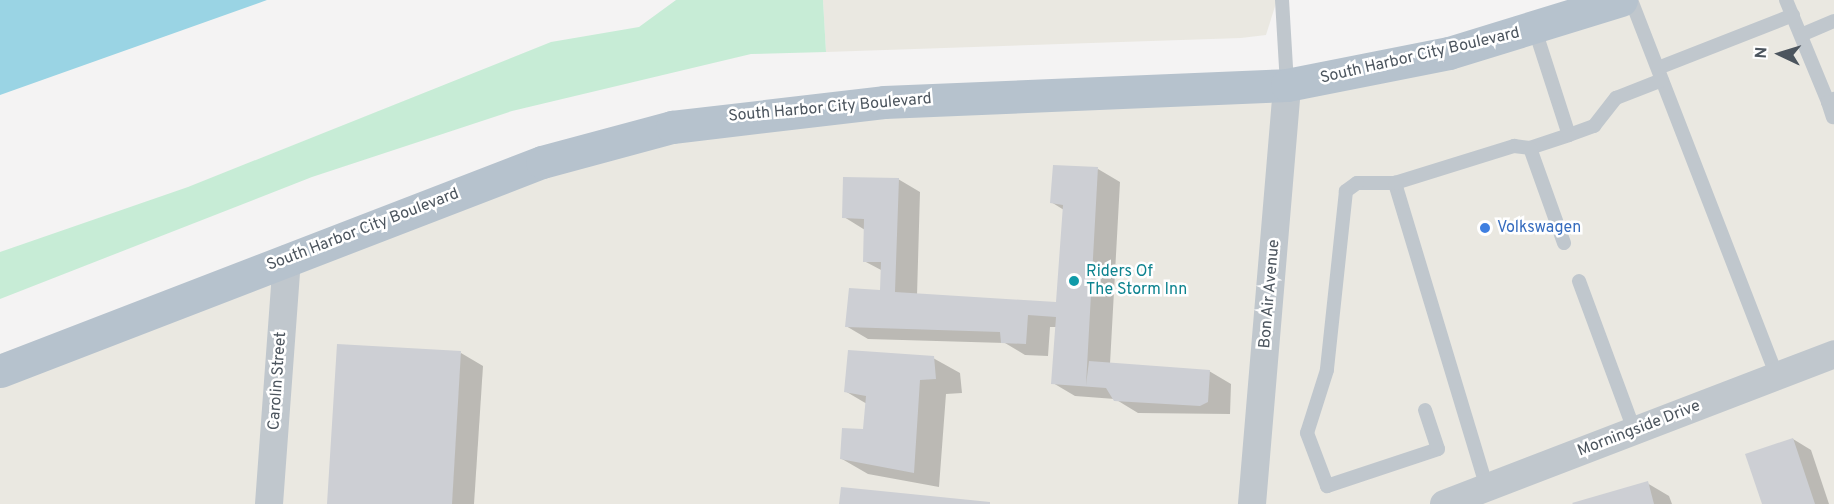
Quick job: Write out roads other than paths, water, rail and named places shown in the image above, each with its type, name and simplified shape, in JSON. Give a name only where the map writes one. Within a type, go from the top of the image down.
[{"type":"main road","name":"South Harbor City Boulevard","points":[[0,370],[542,162],[737,115],[884,102],[1287,85],[1377,70],[1535,30],[1621,0]]},
{"type":"street","name":"Bon Air Avenue","points":[[1252,504],[1287,85]]},
{"type":"street","name":"Carolin Street","points":[[269,504],[287,259]]},
{"type":"street","name":"Morningside Drive","points":[[1444,504],[1834,354]]},
{"type":"lane","points":[[1282,0],[1287,85]]},
{"type":"lane","points":[[1631,0],[1777,375]]},
{"type":"lane","points":[[1786,0],[1831,100],[1833,117]]},
{"type":"lane","points":[[1425,410],[1438,448],[1327,486],[1307,433],[1327,370],[1346,191],[1357,183],[1395,183],[1514,146],[1530,148],[1594,126],[1616,98],[1660,74],[1793,15]]},
{"type":"lane","points":[[1801,35],[1834,21]]},
{"type":"lane","points":[[1535,30],[1569,135]]},
{"type":"lane","points":[[1530,148],[1564,243]]},
{"type":"lane","points":[[1395,183],[1487,488]]},
{"type":"lane","points":[[1579,281],[1634,430]]},
{"type":"water","points":[[0,0],[267,0],[0,95]]},
{"type":"place","name":"Volkswagen","points":[[1485,228]]},
{"type":"place","name":"Riders Of The Storm Inn","points":[[1074,281]]}]
